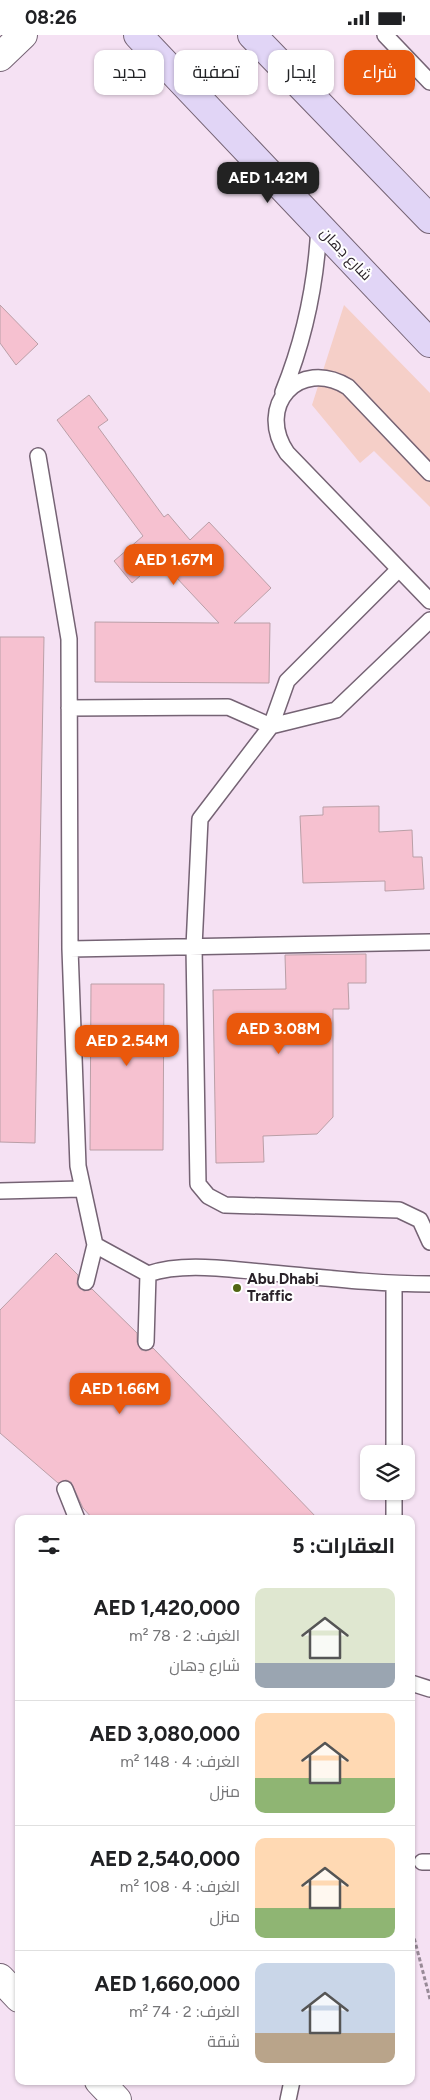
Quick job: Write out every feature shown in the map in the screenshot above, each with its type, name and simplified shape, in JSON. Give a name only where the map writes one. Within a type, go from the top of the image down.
[{"type":"street","points":[[0,57],[23,35]]},
{"type":"street","name":"شارع دِهان","points":[[138,35],[430,343]]},
{"type":"street","points":[[252,35],[430,219]]},
{"type":"street","points":[[0,1978],[15,1994]]},
{"type":"street","points":[[103,2085],[117,2100]]},
{"type":"lane","points":[[385,35],[430,82]]},
{"type":"lane","points":[[319,226],[317,262],[306,324],[276,414],[275,428],[279,441],[287,453],[430,601]]},
{"type":"lane","points":[[280,401],[288,390],[298,382],[311,377],[337,380],[348,387],[430,473]]},
{"type":"lane","points":[[38,456],[69,639],[70,949],[78,1166],[81,1189],[95,1245],[86,1282]]},
{"type":"lane","points":[[399,569],[288,681],[271,726],[200,819],[194,947],[198,1184],[208,1196],[225,1205],[398,1210],[420,1220],[430,1242]]},
{"type":"lane","points":[[69,708],[228,707],[271,726],[336,710],[430,620]]},
{"type":"lane","points":[[70,949],[430,942]]},
{"type":"lane","points":[[0,1191],[81,1189]]},
{"type":"lane","points":[[95,1245],[148,1274],[166,1268],[234,1270],[394,1284],[430,1284]]},
{"type":"lane","points":[[146,1342],[148,1274]]},
{"type":"lane","points":[[394,1284],[394,1445]]},
{"type":"lane","points":[[64,1489],[75,1515]]},
{"type":"lane","points":[[394,1500],[394,1515]]},
{"type":"lane","points":[[415,1684],[430,1689]]},
{"type":"lane","points":[[288,2100],[291,2085]]},
{"type":"path","points":[[415,1941],[430,1999]]},
{"type":"shaded area","points":[[344,305],[430,393],[430,507],[374,451],[360,463],[312,405]]},
{"type":"building","points":[[0,305],[38,344],[16,365],[0,343]]},
{"type":"building","points":[[89,395],[108,420],[98,427],[164,517],[168,514],[190,540],[209,522],[271,588],[234,623],[270,623],[269,683],[95,682],[95,622],[219,623],[159,559],[132,583],[114,561],[143,536],[57,420]]},
{"type":"building","points":[[0,637],[44,637],[35,1143],[0,1142]]},
{"type":"building","points":[[379,806],[379,832],[412,830],[413,857],[422,857],[424,889],[385,891],[385,881],[303,883],[300,816],[323,815],[323,807]]},
{"type":"building","points":[[366,954],[366,983],[348,983],[349,1009],[333,1009],[333,1117],[317,1134],[263,1136],[264,1162],[216,1163],[213,990],[286,989],[285,955]]},
{"type":"building","points":[[91,984],[164,984],[163,1150],[90,1150]]},
{"type":"building","points":[[56,1253],[78,1275],[77,1284],[79,1288],[84,1291],[92,1289],[137,1333],[137,1342],[141,1350],[146,1351],[153,1348],[314,1515],[89,1515],[83,1508],[71,1482],[66,1480],[58,1483],[0,1433],[0,1310]]},
{"type":"place","name":"Abu Dhabi Traffic","points":[[237,1288]]}]
